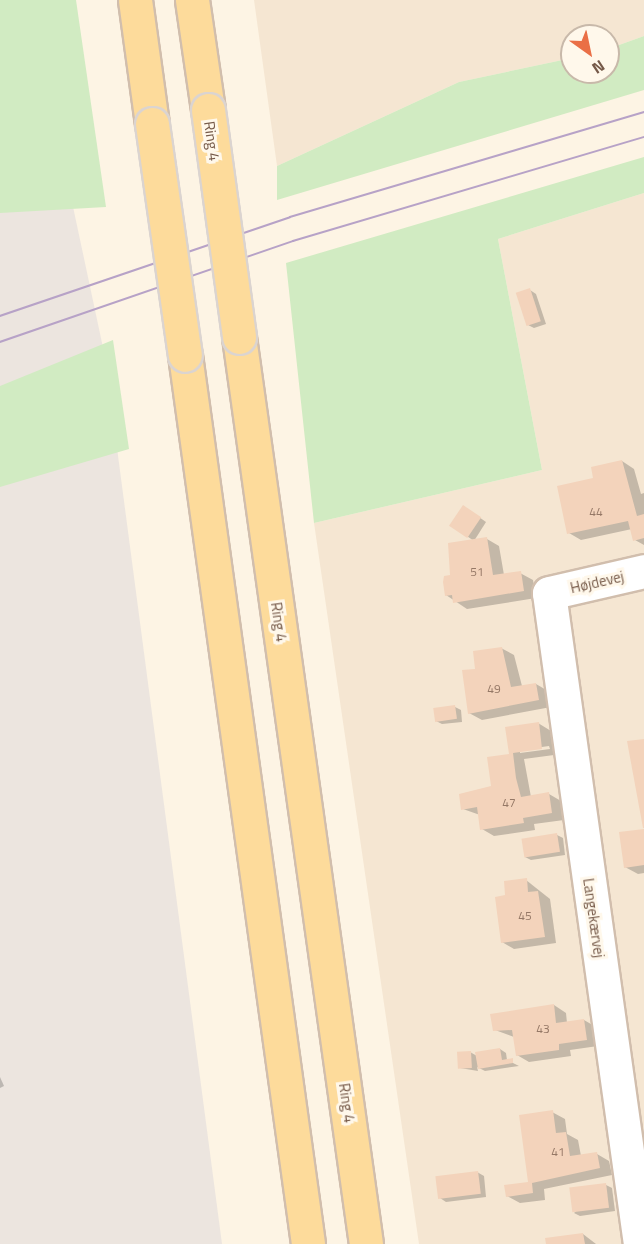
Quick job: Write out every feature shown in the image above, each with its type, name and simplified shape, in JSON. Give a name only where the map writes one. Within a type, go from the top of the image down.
[{"type":"main road","points":[[135,0],[308,1244]]},
{"type":"main road","name":"Ring 4","points":[[192,0],[366,1244]]},
{"type":"street","name":"Højdevej","points":[[549,593],[644,571]]},
{"type":"street","name":"Langekærvej","points":[[549,593],[640,1244]]},
{"type":"shaded area","points":[[0,0],[29,0],[105,357],[222,1244],[0,1244]]},
{"type":"shaded area","points":[[254,0],[644,0],[644,36],[620,45],[620,24],[560,24],[560,61],[459,82],[277,166]]},
{"type":"shaded area","points":[[644,193],[644,1244],[419,1244],[314,523],[542,470],[498,239]]},
{"type":"green space","points":[[0,0],[76,0],[106,207],[0,213]]},
{"type":"green space","points":[[644,36],[644,90],[277,200],[277,166],[459,82],[560,61],[560,84],[620,84],[620,45]]},
{"type":"green space","points":[[644,157],[644,193],[498,239],[542,470],[314,523],[286,263]]},
{"type":"green space","points":[[113,340],[129,449],[0,487],[0,386]]},
{"type":"building","points":[[530,288],[541,321],[527,326],[516,293]]},
{"type":"building","points":[[622,460],[637,516],[644,514],[644,538],[633,541],[628,521],[567,534],[557,486],[593,478],[591,467]]},
{"type":"building","points":[[463,505],[481,517],[467,538],[449,526]]},
{"type":"building","points":[[487,537],[493,575],[521,571],[524,591],[453,603],[452,595],[445,596],[443,582],[444,576],[450,575],[448,543]]},
{"type":"building","points":[[502,647],[511,687],[536,683],[539,700],[468,714],[462,670],[475,669],[473,651]]},
{"type":"building","points":[[455,705],[457,719],[435,722],[433,708]]},
{"type":"building","points":[[539,722],[542,749],[513,753],[516,778],[521,797],[549,792],[552,813],[523,818],[524,823],[480,830],[477,807],[461,810],[459,794],[491,786],[487,757],[509,754],[505,727]]},
{"type":"building","points":[[644,739],[644,828],[643,828],[627,741]]},
{"type":"building","points":[[644,829],[644,865],[624,868],[619,832]]},
{"type":"building","points":[[557,833],[560,852],[524,857],[521,839]]},
{"type":"building","points":[[527,878],[528,892],[538,891],[545,937],[501,943],[495,897],[505,895],[504,881]]},
{"type":"building","points":[[554,1004],[556,1023],[584,1019],[587,1040],[559,1044],[559,1050],[516,1056],[512,1030],[493,1031],[490,1014]]},
{"type":"building","points":[[500,1048],[502,1060],[513,1058],[513,1063],[478,1069],[475,1052]]},
{"type":"building","points":[[471,1051],[472,1068],[458,1069],[457,1052]]},
{"type":"building","points":[[553,1110],[556,1133],[566,1132],[570,1156],[597,1152],[600,1168],[532,1183],[533,1193],[506,1197],[504,1185],[528,1182],[519,1115]]},
{"type":"building","points":[[478,1171],[481,1194],[438,1199],[435,1176]]},
{"type":"building","points":[[606,1183],[609,1208],[572,1212],[569,1188]]},
{"type":"building","points":[[583,1233],[585,1244],[546,1244],[545,1238]]},
{"type":"tram line","points":[[0,316],[290,217],[644,112]]},
{"type":"tram line","points":[[0,342],[293,241],[644,137]]}]
